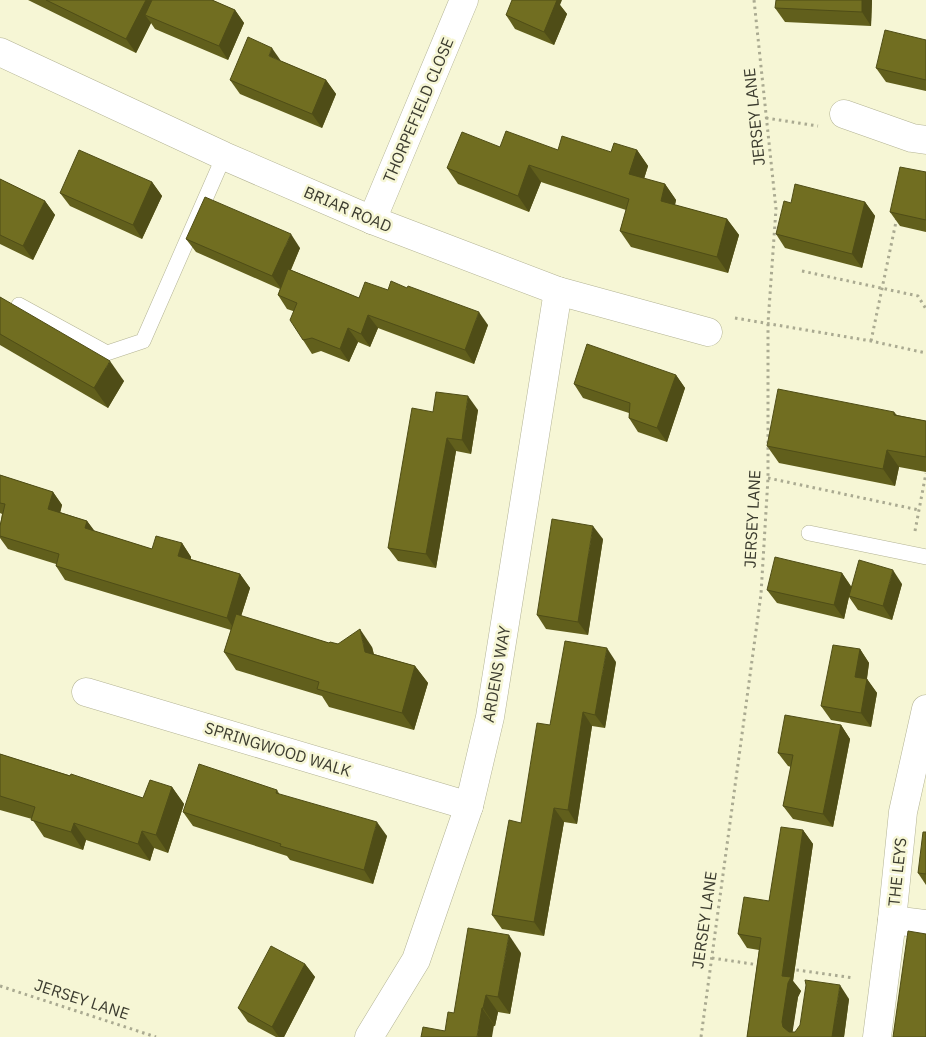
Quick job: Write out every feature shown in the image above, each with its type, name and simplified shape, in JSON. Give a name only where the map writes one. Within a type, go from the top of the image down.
[{"type":"street","name":"THORPEFIELD CLOSE","points":[[372,220],[464,0]]},
{"type":"street","name":"BRIAR ROAD","points":[[0,52],[224,156],[372,220],[558,291],[708,332]]},
{"type":"street","points":[[844,114],[912,138],[926,140]]},
{"type":"street","name":"ARDENS WAY","points":[[368,1037],[416,960],[469,806],[490,717],[558,291]]},
{"type":"street","name":"SPRINGWOOD WALK","points":[[86,692],[469,806]]},
{"type":"street","name":"THE LEYS","points":[[877,1037],[903,812],[926,709]]},
{"type":"street","points":[[892,920],[926,924]]},
{"type":"lane","points":[[19,305],[107,353],[143,341],[224,156]]},
{"type":"lane","points":[[808,533],[926,557]]},
{"type":"path","name":"JERSEY LANE","points":[[701,1037],[761,594],[768,478],[768,323],[776,209],[754,0]]},
{"type":"path","points":[[766,118],[826,127],[844,114]]},
{"type":"path","points":[[871,341],[897,213]]},
{"type":"path","points":[[802,271],[918,296],[926,309]]},
{"type":"path","points":[[768,323],[926,352]]},
{"type":"path","points":[[910,554],[926,472]]},
{"type":"path","points":[[768,478],[919,510]]},
{"type":"path","points":[[712,958],[760,965]]},
{"type":"path","points":[[788,969],[884,982]]},
{"type":"path","name":"JERSEY LANE","points":[[0,986],[156,1037]]},
{"type":"building","points":[[46,0],[146,0],[126,39]]},
{"type":"building","points":[[152,0],[212,0],[235,10],[219,46],[145,15]]},
{"type":"building","points":[[512,0],[557,0],[544,32],[506,15]]},
{"type":"building","points":[[776,0],[862,0],[862,12],[775,8]]},
{"type":"building","points":[[885,30],[926,40],[926,80],[876,68]]},
{"type":"building","points":[[248,37],[272,48],[269,56],[326,80],[312,114],[230,80]]},
{"type":"building","points":[[506,131],[558,150],[562,136],[611,152],[614,143],[637,150],[629,174],[665,184],[661,201],[727,219],[717,257],[620,231],[629,199],[529,165],[518,196],[447,168],[462,132],[500,147]]},
{"type":"building","points":[[79,150],[152,182],[133,225],[60,193]]},
{"type":"building","points":[[900,167],[926,172],[926,220],[890,212]]},
{"type":"building","points":[[0,179],[45,201],[23,246],[0,235]]},
{"type":"building","points":[[795,184],[865,202],[852,254],[776,234],[784,201],[791,203]]},
{"type":"building","points":[[205,197],[291,234],[272,276],[186,239]]},
{"type":"building","points":[[288,269],[359,298],[365,282],[388,290],[391,281],[479,312],[465,350],[368,315],[361,334],[348,328],[340,349],[312,338],[303,340],[290,320],[297,303],[278,295]]},
{"type":"building","points":[[0,297],[110,361],[94,388],[0,334]]},
{"type":"building","points":[[587,344],[676,375],[657,428],[629,418],[630,403],[574,384]]},
{"type":"building","points":[[778,389],[894,412],[894,415],[926,421],[926,457],[887,450],[883,469],[767,446]]},
{"type":"building","points":[[436,392],[468,396],[462,440],[447,438],[426,554],[388,548],[412,408],[433,412]]},
{"type":"building","points":[[0,475],[53,492],[48,509],[87,521],[85,528],[152,549],[156,536],[182,543],[178,556],[240,574],[227,618],[56,566],[59,554],[0,536],[0,526],[5,504],[0,503]]},
{"type":"building","points":[[552,519],[593,526],[578,622],[537,615]]},
{"type":"building","points":[[775,557],[842,573],[834,605],[767,590]]},
{"type":"building","points":[[859,560],[893,570],[883,606],[849,596]]},
{"type":"building","points":[[236,614],[329,643],[338,644],[360,629],[365,652],[415,666],[402,713],[317,689],[319,682],[224,652]]},
{"type":"building","points":[[565,641],[607,648],[595,715],[583,712],[568,810],[554,808],[534,922],[492,915],[509,820],[521,823],[537,723],[550,725]]},
{"type":"building","points":[[833,645],[860,649],[855,677],[867,679],[861,713],[821,706]]},
{"type":"building","points":[[785,715],[841,725],[823,814],[783,806],[793,755],[778,753]]},
{"type":"building","points":[[0,754],[70,776],[71,774],[143,798],[150,780],[172,787],[156,835],[142,831],[138,844],[74,823],[71,832],[31,820],[35,807],[0,796]]},
{"type":"building","points":[[199,764],[277,790],[276,793],[377,822],[364,870],[280,846],[281,844],[183,812]]},
{"type":"building","points":[[781,827],[803,830],[782,976],[791,977],[788,983],[782,1022],[783,1027],[789,1032],[795,1032],[800,1025],[806,985],[805,980],[840,985],[832,1037],[747,1037],[761,938],[738,934],[744,897],[769,901]]},
{"type":"building","points":[[923,832],[926,832],[926,874],[918,873]]},
{"type":"building","points":[[468,928],[509,935],[498,997],[486,995],[477,1037],[421,1037],[423,1027],[445,1031],[448,1012],[454,1013]]},
{"type":"building","points":[[908,931],[926,934],[926,1037],[893,1037]]},
{"type":"building","points":[[271,946],[305,964],[272,1027],[238,1008]]}]
